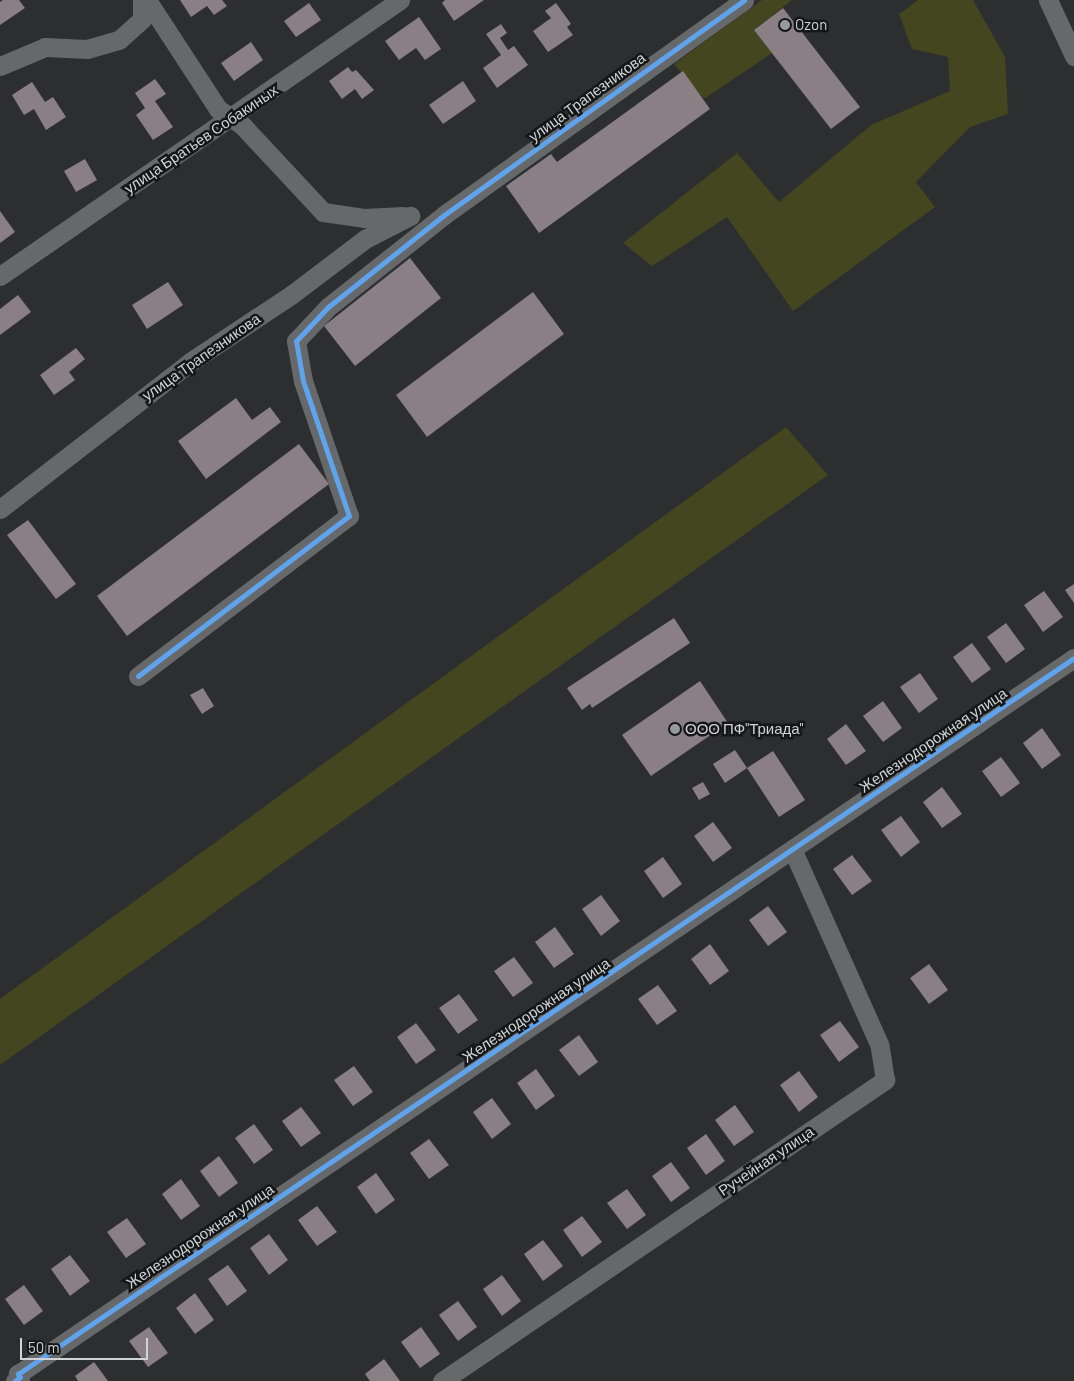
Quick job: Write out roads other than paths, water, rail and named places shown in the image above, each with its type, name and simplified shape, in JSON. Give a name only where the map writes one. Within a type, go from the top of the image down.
[{"type":"street","points":[[0,66],[45,47],[87,49],[119,40],[142,19],[142,0]]},
{"type":"street","points":[[146,0],[218,109],[230,120],[242,125],[323,212],[364,218],[444,215]]},
{"type":"street","name":"улица Братьев Собакиных","points":[[0,276],[230,120],[400,0]]},
{"type":"street","name":"улица Трапезникова","points":[[138,676],[349,516],[303,381],[296,341],[328,307],[444,215],[744,0]]},
{"type":"street","points":[[1048,0],[1074,56]]},
{"type":"street","name":"улица Трапезникова","points":[[0,510],[190,362],[291,295],[365,239],[410,216]]},
{"type":"street","name":"Железнодорожная улица","points":[[15,1381],[20,1377],[18,1374],[793,852],[1074,658]]},
{"type":"street","name":"Ручейная улица","points":[[442,1381],[886,1080],[879,1044],[793,852]]},
{"type":"place","name":"Ozon","points":[[785,25]]},
{"type":"place","name":"ООО ПФ\"Триада\"","points":[[675,729]]}]
